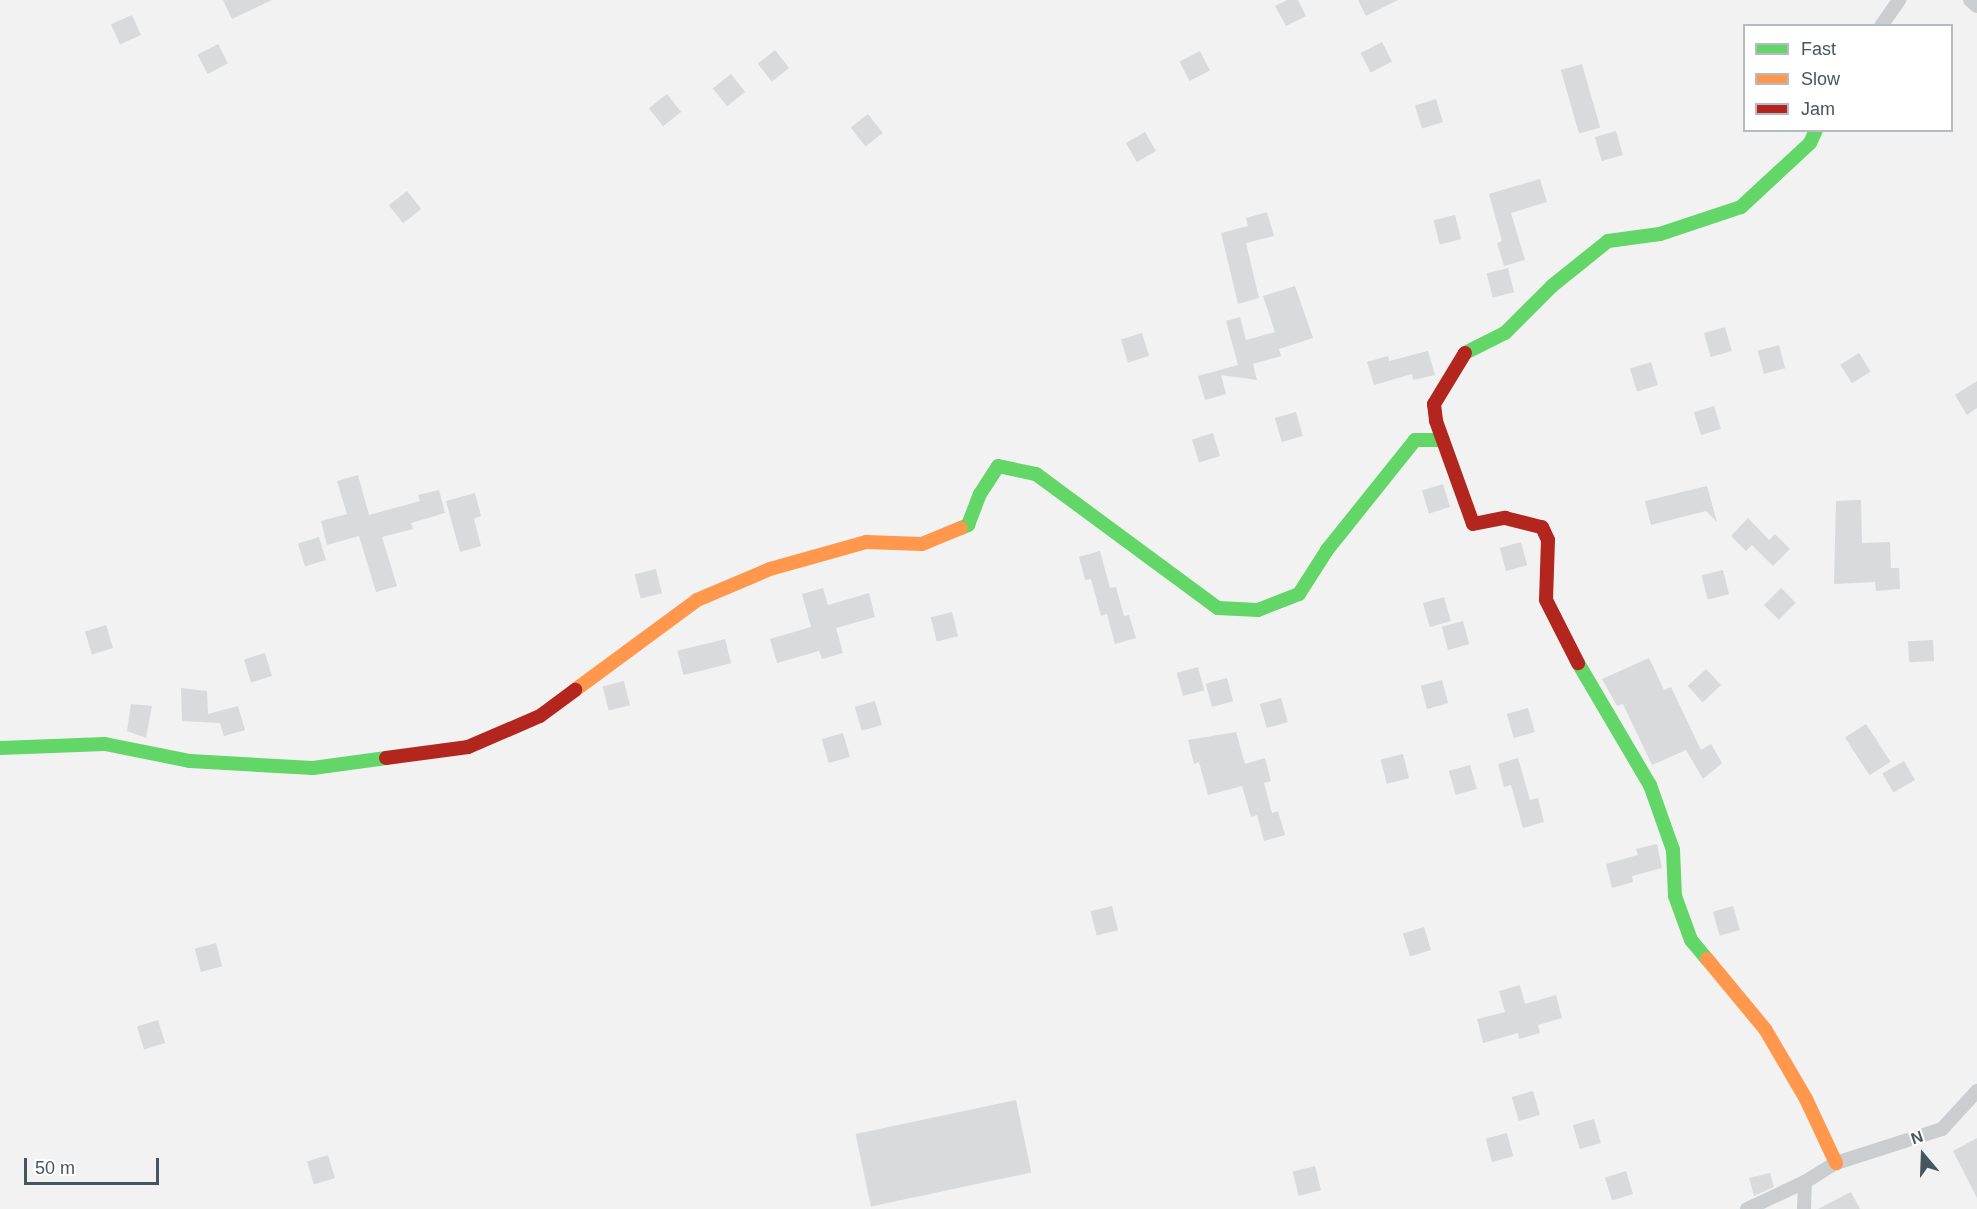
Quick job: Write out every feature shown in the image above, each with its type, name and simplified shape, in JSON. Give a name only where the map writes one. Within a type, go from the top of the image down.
[{"type":"street","points":[[1882,24],[1899,0]]},
{"type":"street","points":[[1970,0],[1977,6]]},
{"type":"street","points":[[1815,132],[1810,142],[1741,207],[1660,234],[1608,241],[1552,286],[1505,333],[1460,356],[1434,404],[1443,440],[1473,524],[1505,518],[1542,527],[1548,540],[1546,600],[1559,631],[1650,784],[1673,850],[1675,896],[1690,940],[1765,1029],[1806,1098],[1836,1162]]},
{"type":"street","points":[[0,748],[105,744],[190,761],[314,768],[468,747],[540,716],[697,600],[770,569],[855,545],[922,544],[968,525],[980,494],[998,466],[1036,474],[1218,608],[1258,609],[1299,594],[1327,550],[1415,440],[1443,440]]},
{"type":"street","points":[[1747,1209],[1805,1182],[1836,1162],[1942,1129],[1977,1091]]},
{"type":"street","points":[[1804,1209],[1805,1182]]},
{"type":"building","points":[[223,0],[272,0],[232,19]]},
{"type":"building","points":[[1287,0],[1298,0],[1306,16],[1286,26],[1275,6]]},
{"type":"building","points":[[1358,0],[1398,0],[1366,16]]},
{"type":"building","points":[[132,15],[141,35],[120,44],[111,24]]},
{"type":"building","points":[[1382,42],[1392,62],[1371,72],[1361,53]]},
{"type":"building","points":[[218,44],[228,64],[207,74],[198,54]]},
{"type":"building","points":[[775,50],[789,68],[772,82],[758,64]]},
{"type":"building","points":[[1200,51],[1210,71],[1189,81],[1180,61]]},
{"type":"building","points":[[1582,64],[1600,127],[1579,134],[1561,70]]},
{"type":"building","points":[[731,74],[745,92],[727,106],[713,88]]},
{"type":"building","points":[[667,94],[681,112],[663,126],[649,108]]},
{"type":"building","points":[[1436,99],[1443,122],[1422,128],[1415,105]]},
{"type":"building","points":[[868,114],[883,133],[865,146],[851,128]]},
{"type":"building","points":[[1616,131],[1623,155],[1602,161],[1595,137]]},
{"type":"building","points":[[1145,132],[1156,151],[1137,162],[1126,143]]},
{"type":"building","points":[[1540,179],[1547,202],[1511,213],[1525,260],[1504,266],[1497,243],[1502,241],[1489,194]]},
{"type":"building","points":[[407,191],[421,209],[403,223],[389,205]]},
{"type":"building","points":[[1267,212],[1274,236],[1246,243],[1259,298],[1238,304],[1221,233],[1248,226],[1246,218]]},
{"type":"building","points":[[1455,215],[1461,239],[1440,245],[1434,220]]},
{"type":"building","points":[[1508,268],[1514,292],[1493,298],[1487,273]]},
{"type":"building","points":[[1295,286],[1313,338],[1279,349],[1281,356],[1253,364],[1257,380],[1221,375],[1226,394],[1205,400],[1198,376],[1238,365],[1226,321],[1240,317],[1246,340],[1275,332],[1263,296]]},
{"type":"building","points":[[1725,327],[1732,351],[1711,357],[1704,333]]},
{"type":"building","points":[[1142,333],[1149,356],[1128,362],[1121,339]]},
{"type":"building","points":[[1779,345],[1785,368],[1764,374],[1758,351]]},
{"type":"building","points":[[1428,351],[1435,375],[1413,380],[1412,374],[1374,385],[1367,362],[1388,356],[1389,361]]},
{"type":"building","points":[[1859,353],[1871,372],[1852,383],[1840,365]]},
{"type":"building","points":[[1651,362],[1658,385],[1637,391],[1630,368]]},
{"type":"building","points":[[1977,381],[1977,408],[1967,415],[1955,395]]},
{"type":"building","points":[[1714,406],[1721,429],[1701,435],[1694,412]]},
{"type":"building","points":[[1296,412],[1303,436],[1282,442],[1275,418]]},
{"type":"building","points":[[1213,433],[1220,456],[1199,462],[1192,439]]},
{"type":"building","points":[[358,475],[369,515],[420,501],[418,495],[439,490],[445,513],[411,523],[413,529],[382,537],[397,586],[376,592],[359,536],[327,545],[321,521],[347,514],[337,481]]},
{"type":"building","points":[[1443,484],[1450,507],[1429,513],[1422,490]]},
{"type":"building","points":[[1707,486],[1717,522],[1706,511],[1651,525],[1645,501]]},
{"type":"building","points":[[475,493],[481,516],[474,519],[481,546],[460,552],[446,501]]},
{"type":"building","points":[[1861,500],[1862,543],[1890,542],[1891,568],[1899,568],[1900,589],[1876,591],[1875,582],[1834,584],[1836,501]]},
{"type":"building","points":[[1748,518],[1769,540],[1775,534],[1790,549],[1773,566],[1752,545],[1746,551],[1731,536]]},
{"type":"building","points":[[319,537],[326,560],[305,566],[298,543]]},
{"type":"building","points":[[1521,542],[1527,565],[1506,571],[1500,548]]},
{"type":"building","points":[[1100,551],[1110,588],[1116,587],[1124,616],[1129,615],[1136,638],[1115,644],[1107,614],[1101,616],[1091,579],[1085,580],[1079,557]]},
{"type":"building","points":[[656,569],[662,593],[641,599],[635,574]]},
{"type":"building","points":[[1723,570],[1729,594],[1708,600],[1702,575]]},
{"type":"building","points":[[823,588],[828,605],[869,593],[875,617],[836,628],[843,653],[822,659],[819,651],[777,663],[770,639],[811,627],[802,594]]},
{"type":"building","points":[[1781,588],[1796,603],[1779,620],[1764,605]]},
{"type":"building","points":[[1444,597],[1451,621],[1430,627],[1423,603]]},
{"type":"building","points":[[952,612],[958,636],[937,642],[931,617]]},
{"type":"building","points":[[1463,621],[1469,644],[1448,650],[1442,627]]},
{"type":"building","points":[[106,625],[113,648],[92,654],[85,631]]},
{"type":"building","points":[[725,639],[731,663],[684,675],[677,651]]},
{"type":"building","points":[[1933,640],[1934,661],[1909,662],[1908,641]]},
{"type":"building","points":[[265,653],[272,676],[251,682],[244,659]]},
{"type":"building","points":[[1649,658],[1664,690],[1671,687],[1701,750],[1711,744],[1722,763],[1703,779],[1686,750],[1652,765],[1623,704],[1617,706],[1602,679]]},
{"type":"building","points":[[1198,667],[1204,690],[1183,696],[1177,673]]},
{"type":"building","points":[[1706,669],[1721,685],[1703,702],[1688,686]]},
{"type":"building","points":[[1227,678],[1233,701],[1212,707],[1206,684]]},
{"type":"building","points":[[1442,680],[1448,703],[1427,709],[1421,686]]},
{"type":"building","points":[[624,681],[630,705],[609,711],[603,686]]},
{"type":"building","points":[[181,688],[207,691],[208,714],[238,706],[245,730],[224,736],[220,723],[182,721]]},
{"type":"building","points":[[1281,698],[1288,722],[1267,728],[1260,704]]},
{"type":"building","points":[[875,701],[882,725],[862,731],[855,707]]},
{"type":"building","points":[[131,704],[152,706],[146,738],[127,731]]},
{"type":"building","points":[[1528,708],[1535,732],[1514,738],[1507,714]]},
{"type":"building","points":[[1866,724],[1891,762],[1870,775],[1845,738]]},
{"type":"building","points":[[1236,732],[1245,764],[1265,758],[1271,781],[1264,783],[1272,813],[1278,811],[1285,835],[1264,841],[1257,815],[1251,817],[1242,786],[1208,795],[1199,762],[1194,764],[1188,740]]},
{"type":"building","points":[[843,733],[850,757],[829,763],[822,739]]},
{"type":"building","points":[[1403,754],[1409,778],[1387,784],[1381,760]]},
{"type":"building","points":[[1518,758],[1530,800],[1538,798],[1544,822],[1523,828],[1511,785],[1504,787],[1498,764]]},
{"type":"building","points":[[1904,761],[1915,780],[1893,793],[1882,774]]},
{"type":"building","points":[[1470,765],[1477,789],[1456,795],[1449,771]]},
{"type":"building","points":[[1657,844],[1662,868],[1632,876],[1633,882],[1612,888],[1606,864],[1638,855],[1636,849]]},
{"type":"building","points":[[1112,906],[1118,930],[1097,936],[1091,911]]},
{"type":"building","points":[[1733,906],[1740,930],[1720,936],[1713,912]]},
{"type":"building","points":[[1424,927],[1431,950],[1410,956],[1403,933]]},
{"type":"building","points":[[216,943],[222,966],[201,972],[195,949]]},
{"type":"building","points":[[1520,985],[1525,1004],[1556,995],[1562,1018],[1538,1025],[1540,1033],[1519,1039],[1518,1033],[1483,1043],[1477,1019],[1505,1012],[1499,991]]},
{"type":"building","points":[[158,1020],[165,1043],[144,1049],[137,1026]]},
{"type":"building","points":[[1533,1091],[1540,1115],[1519,1121],[1512,1097]]},
{"type":"building","points":[[1016,1100],[1031,1172],[871,1206],[856,1134]]},
{"type":"building","points":[[1594,1119],[1601,1143],[1580,1149],[1573,1125]]},
{"type":"building","points":[[1507,1133],[1513,1156],[1492,1162],[1486,1139]]},
{"type":"building","points":[[1977,1138],[1977,1198],[1953,1151]]},
{"type":"building","points":[[328,1155],[335,1178],[314,1184],[307,1161]]},
{"type":"building","points":[[1315,1166],[1321,1190],[1299,1196],[1293,1172]]},
{"type":"building","points":[[1626,1171],[1633,1194],[1612,1200],[1605,1177]]},
{"type":"building","points":[[1770,1173],[1774,1187],[1754,1196],[1749,1178]]},
{"type":"building","points":[[1851,1192],[1860,1209],[1818,1209]]},
{"type":"traffic: fast","points":[[1465,353],[1505,333],[1552,286],[1608,241],[1660,234],[1741,207],[1810,143],[1815,132]]},
{"type":"traffic: fast","points":[[961,528],[968,525],[980,494],[998,466],[1036,474],[1218,608],[1258,610],[1299,594],[1327,550],[1415,440],[1443,440]]},
{"type":"traffic: fast","points":[[1578,663],[1650,785],[1673,850],[1675,896],[1691,940],[1707,959]]},
{"type":"traffic: fast","points":[[0,748],[105,744],[190,761],[313,768],[386,758]]},
{"type":"traffic: slow","points":[[575,690],[697,600],[770,569],[866,542],[922,544],[961,528]]},
{"type":"traffic: slow","points":[[1707,959],[1765,1029],[1806,1099],[1836,1163]]},
{"type":"traffic: jam","points":[[1465,353],[1434,404],[1436,421],[1473,524],[1505,518],[1542,527],[1548,540],[1546,600],[1578,663]]},
{"type":"traffic: jam","points":[[386,758],[468,747],[540,716],[575,690]]}]
